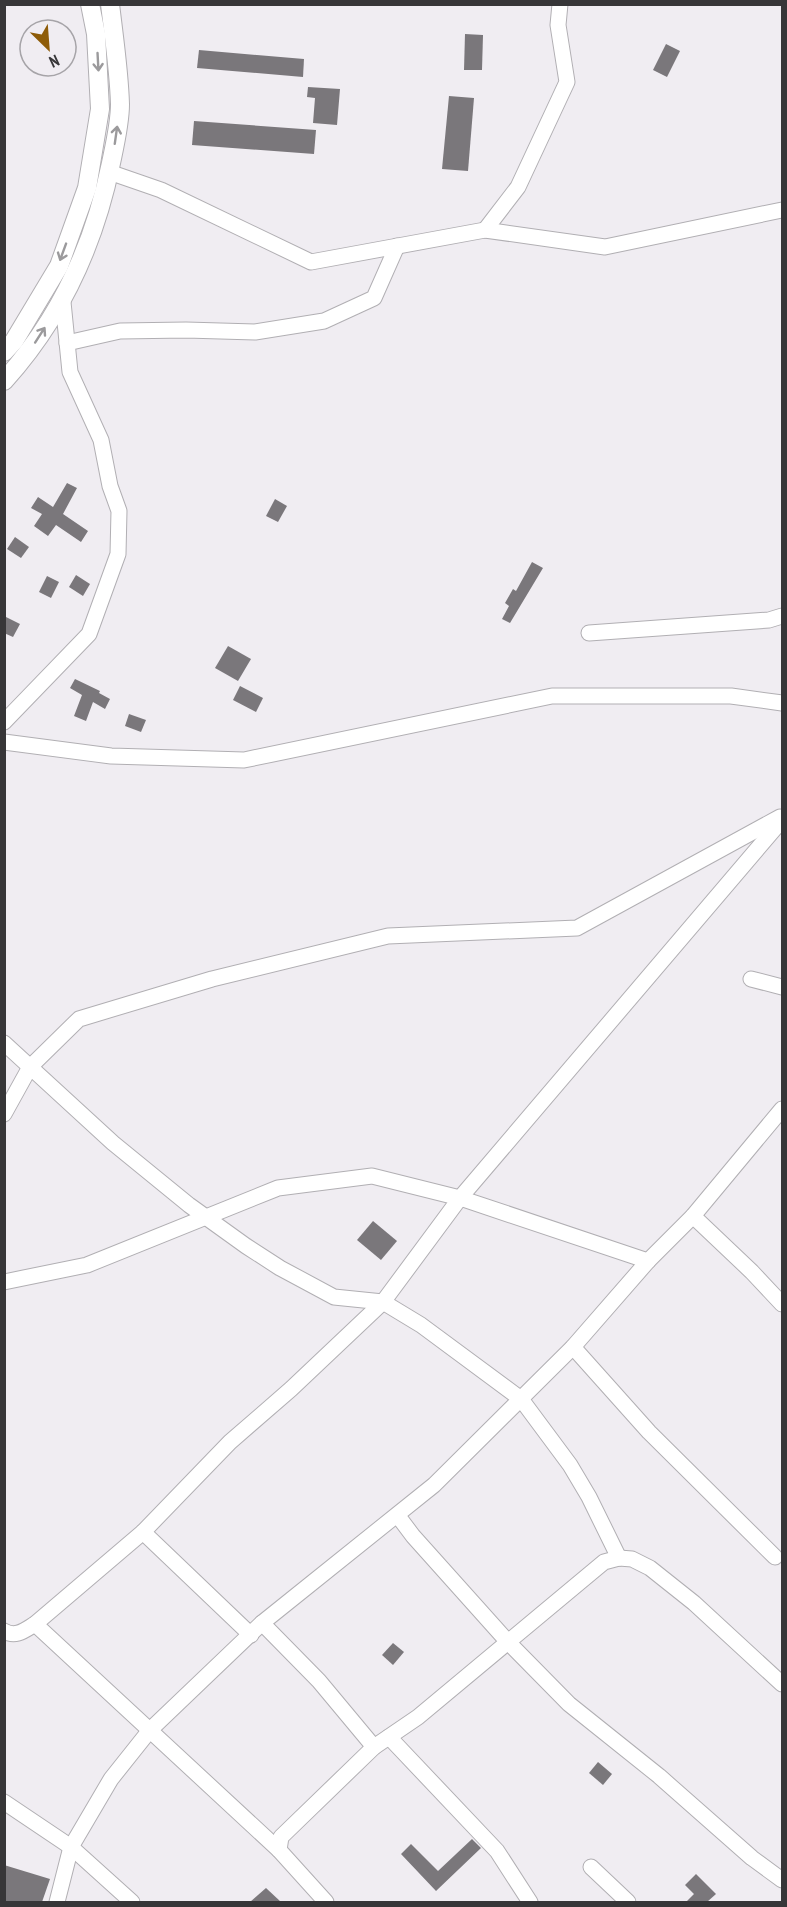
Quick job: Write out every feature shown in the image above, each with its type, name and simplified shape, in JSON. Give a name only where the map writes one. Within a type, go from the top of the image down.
[{"type":"street","points":[[4,352],[14,341],[58,266],[87,188],[100,109],[96,34],[90,4]]},
{"type":"street","points":[[4,381],[27,356],[63,302],[79,268],[104,196],[120,106],[110,4]]},
{"type":"street","points":[[485,230],[518,187],[567,82],[558,25],[560,4]]},
{"type":"street","points":[[109,172],[161,190],[311,262],[485,230],[605,247],[783,210]]},
{"type":"street","points":[[67,343],[120,331],[255,332],[324,321],[374,298],[398,246]]},
{"type":"street","points":[[4,722],[89,634],[118,554],[119,511],[110,486],[101,440],[70,372],[63,302]]},
{"type":"street","points":[[589,633],[768,620],[783,616]]},
{"type":"street","points":[[4,742],[111,756],[244,760],[552,696],[731,696],[783,703]]},
{"type":"street","points":[[4,1114],[30,1067],[79,1019],[212,979],[387,936],[577,928],[783,818]]},
{"type":"street","points":[[4,1631],[9,1634],[18,1634],[35,1624],[143,1533],[230,1442],[291,1389],[383,1302],[460,1198],[783,818]]},
{"type":"street","points":[[751,979],[783,987]]},
{"type":"street","points":[[4,1043],[113,1143],[206,1217],[279,1268],[334,1297],[383,1302],[422,1325],[521,1399],[570,1465],[589,1497],[619,1558]]},
{"type":"street","points":[[57,1902],[71,1847],[111,1779],[150,1730],[257,1629],[434,1485],[573,1347],[648,1261],[693,1216],[783,1108]]},
{"type":"street","points":[[4,1282],[87,1266],[278,1188],[372,1176],[460,1198],[648,1261]]},
{"type":"street","points":[[693,1216],[783,1304]]},
{"type":"street","points":[[573,1347],[648,1432],[775,1557]]},
{"type":"street","points":[[398,1516],[507,1641],[569,1704],[659,1776],[752,1858],[783,1880]]},
{"type":"street","points":[[143,1533],[319,1681],[374,1747]]},
{"type":"street","points":[[279,1850],[281,1837],[374,1747],[418,1717],[604,1562],[619,1558],[632,1559],[650,1568],[694,1603],[783,1684]]},
{"type":"street","points":[[35,1624],[279,1850],[326,1902]]},
{"type":"street","points":[[389,1737],[497,1851],[530,1902]]},
{"type":"street","points":[[4,1802],[71,1847],[132,1902]]},
{"type":"street","points":[[591,1867],[628,1902]]},
{"type":"building","points":[[465,34],[483,35],[482,70],[464,70]]},
{"type":"building","points":[[666,44],[680,51],[667,77],[653,70]]},
{"type":"building","points":[[199,50],[304,59],[303,77],[197,68]]},
{"type":"building","points":[[308,87],[340,89],[337,125],[313,123],[315,98],[307,97]]},
{"type":"building","points":[[449,96],[474,98],[468,171],[442,169]]},
{"type":"building","points":[[194,121],[316,130],[314,154],[192,145]]},
{"type":"building","points":[[67,483],[77,488],[63,514],[88,531],[81,542],[56,525],[48,536],[34,526],[42,514],[31,508],[38,497],[53,507]]},
{"type":"building","points":[[275,499],[287,506],[278,522],[266,516]]},
{"type":"building","points":[[15,537],[29,547],[21,558],[7,549]]},
{"type":"building","points":[[532,562],[543,568],[510,623],[502,619],[509,606],[505,603],[513,589],[516,591]]},
{"type":"building","points":[[76,575],[90,584],[83,596],[69,587]]},
{"type":"building","points":[[47,576],[59,582],[51,598],[39,592]]},
{"type":"building","points":[[4,616],[20,624],[13,637],[4,633]]},
{"type":"building","points":[[228,646],[251,659],[238,681],[215,668]]},
{"type":"building","points":[[75,679],[100,691],[99,693],[110,699],[105,709],[93,702],[86,721],[74,716],[82,695],[70,688]]},
{"type":"building","points":[[240,686],[263,698],[256,712],[233,700]]},
{"type":"building","points":[[129,714],[146,720],[141,732],[125,726]]},
{"type":"building","points":[[373,1221],[397,1241],[381,1260],[357,1240]]},
{"type":"building","points":[[393,1643],[404,1652],[393,1665],[382,1655]]},
{"type":"building","points":[[598,1762],[612,1774],[603,1785],[589,1773]]},
{"type":"building","points":[[472,1839],[481,1848],[436,1891],[401,1854],[411,1844],[438,1871]]},
{"type":"building","points":[[4,1865],[50,1879],[42,1902],[4,1902]]},
{"type":"building","points":[[696,1874],[716,1894],[707,1902],[686,1902],[694,1894],[685,1885]]},
{"type":"building","points":[[266,1888],[281,1902],[250,1902]]}]
